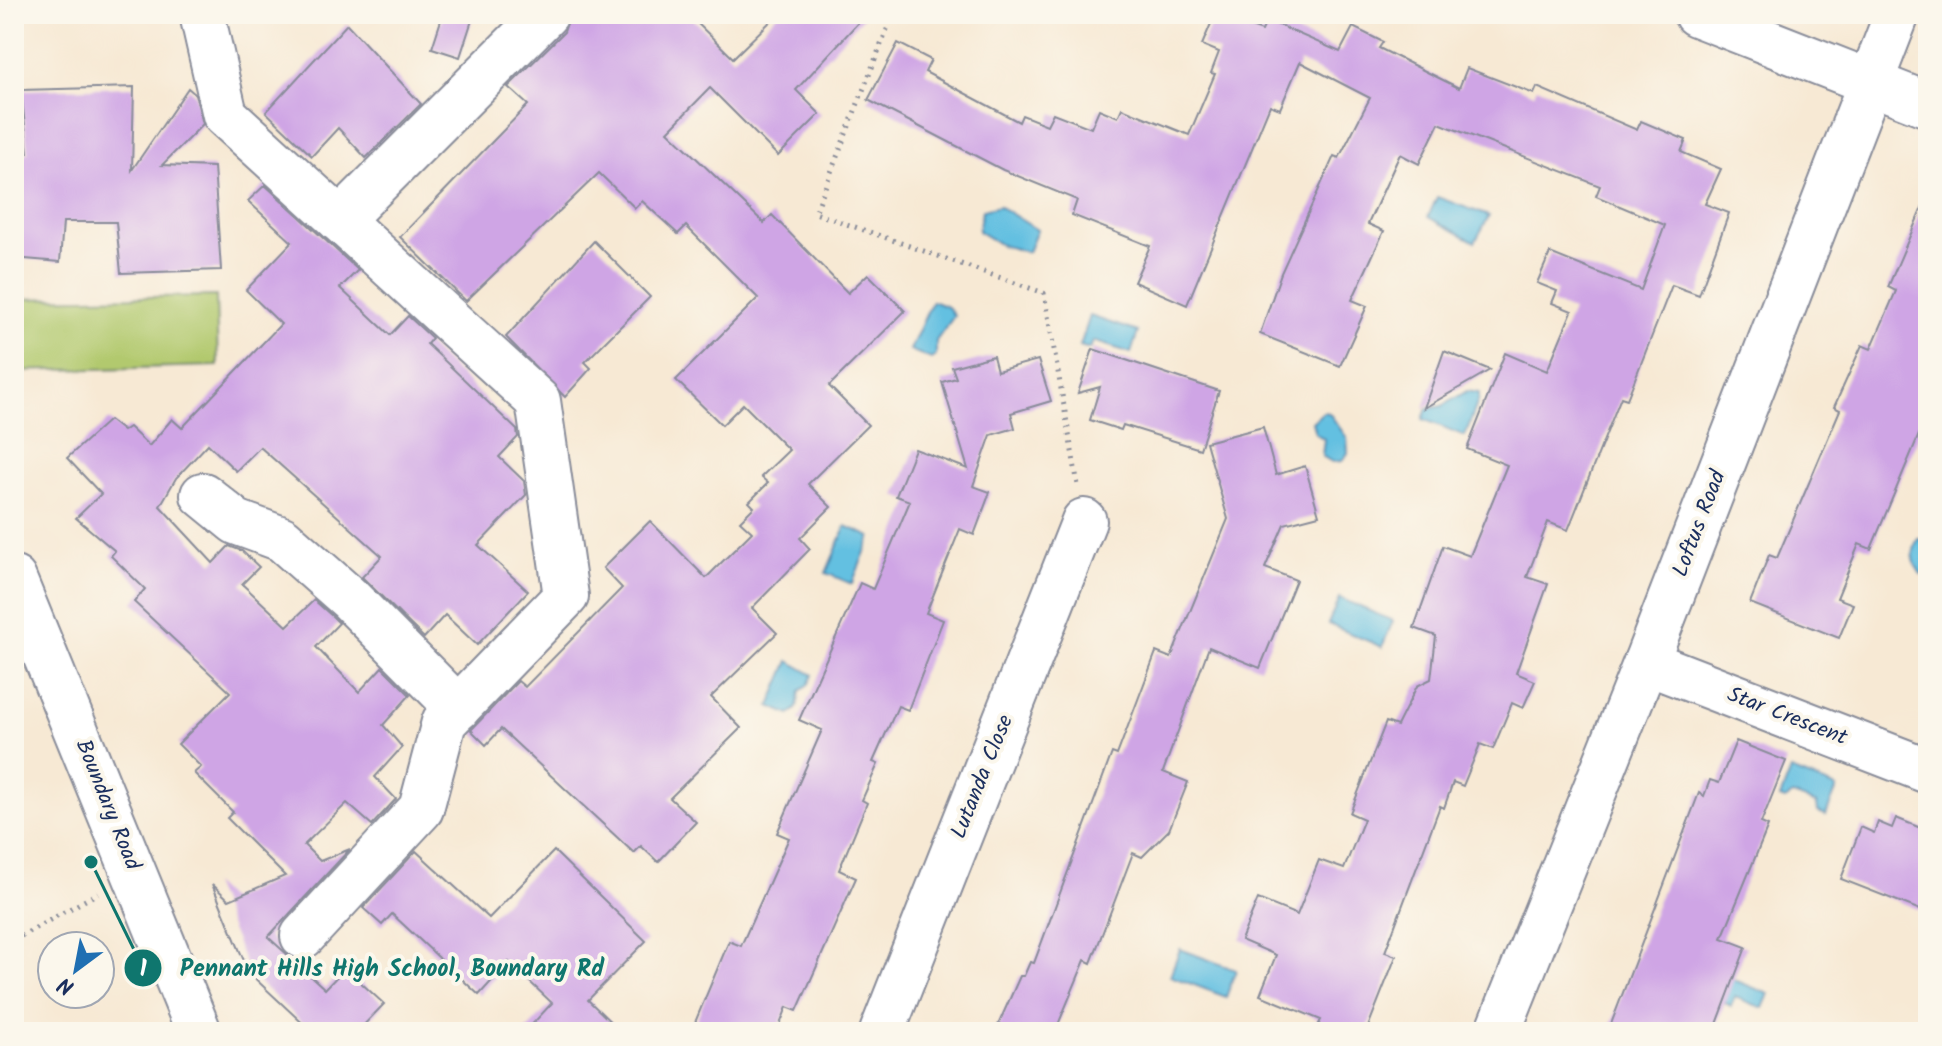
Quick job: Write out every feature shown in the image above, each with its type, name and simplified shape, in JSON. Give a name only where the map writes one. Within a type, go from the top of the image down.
[{"type":"street","points":[[202,14],[225,115],[538,401],[566,596],[444,722],[421,809],[303,936]]},
{"type":"street","points":[[340,220],[546,14]]},
{"type":"street","points":[[1696,14],[1928,105]]},
{"type":"street","name":"Loftus Road","points":[[1498,1032],[1646,662],[1897,14]]},
{"type":"street","points":[[203,495],[236,522],[282,539],[350,599],[458,708]]},
{"type":"street","name":"Lutanda Close","points":[[882,1032],[1084,521]]},
{"type":"street","name":"Boundary Road","points":[[14,579],[199,1032]]},
{"type":"street","name":"Star Crescent","points":[[1646,662],[1928,771]]},
{"type":"path","points":[[893,14],[815,213],[1044,293],[1084,521]]},
{"type":"path","points":[[14,940],[66,908],[136,875]]},
{"type":"green space","points":[[216,296],[218,366],[14,371],[14,299]]},
{"type":"water","points":[[1437,197],[1489,216],[1475,242],[1428,217]]},
{"type":"water","points":[[999,206],[1037,230],[1028,252],[1001,245],[978,231],[982,210]]},
{"type":"water","points":[[932,301],[948,307],[954,316],[936,341],[936,356],[931,359],[910,350]]},
{"type":"water","points":[[1090,316],[1138,332],[1131,353],[1093,341],[1090,349],[1080,346]]},
{"type":"water","points":[[1467,391],[1479,393],[1479,398],[1465,436],[1423,419],[1427,409],[1442,406]]},
{"type":"water","points":[[1323,412],[1329,413],[1347,438],[1348,453],[1342,461],[1332,462],[1322,456],[1324,439],[1315,433],[1312,422]]},
{"type":"water","points":[[846,526],[871,537],[852,584],[826,573]]},
{"type":"water","points":[[1918,539],[1928,539],[1928,576],[1921,574],[1914,561]]},
{"type":"water","points":[[1339,598],[1393,621],[1382,647],[1328,624]]},
{"type":"water","points":[[789,661],[813,675],[808,685],[800,691],[797,708],[790,715],[770,706]]},
{"type":"water","points":[[1791,770],[1837,788],[1826,815],[1818,812],[1817,804],[1793,795],[1785,800],[1780,798]]},
{"type":"water","points":[[1180,949],[1236,970],[1226,997],[1170,976]]},
{"type":"water","points":[[1727,977],[1769,994],[1763,1008],[1735,997],[1731,1006],[1718,1000]]},
{"type":"building","points":[[443,14],[474,14],[460,57],[432,48]]},
{"type":"building","points":[[570,14],[688,14],[733,58],[778,14],[866,14],[796,90],[820,114],[778,156],[710,88],[668,131],[764,223],[772,215],[848,293],[868,274],[905,311],[829,386],[868,425],[808,484],[831,507],[800,538],[810,549],[752,608],[777,633],[711,697],[741,728],[670,798],[696,822],[658,862],[641,846],[634,853],[501,729],[486,745],[471,730],[518,681],[525,687],[622,588],[603,568],[650,521],[706,578],[752,532],[740,521],[754,507],[749,502],[768,483],[761,477],[789,450],[743,404],[722,425],[676,380],[758,298],[686,226],[678,234],[642,201],[635,208],[599,173],[466,301],[400,237],[528,105],[508,87],[564,32]]},
{"type":"building","points":[[1215,14],[1262,31],[1267,20],[1340,52],[1353,27],[1383,42],[1379,48],[1459,88],[1467,68],[1534,94],[1537,87],[1637,130],[1641,121],[1686,140],[1681,152],[1721,169],[1705,204],[1729,213],[1699,295],[1672,285],[1627,399],[1621,397],[1568,530],[1548,522],[1527,577],[1548,584],[1516,673],[1535,681],[1523,708],[1512,703],[1493,749],[1480,744],[1463,786],[1453,782],[1444,808],[1440,806],[1385,952],[1396,956],[1366,1032],[1315,1032],[1321,1020],[1260,995],[1276,955],[1241,940],[1258,899],[1297,915],[1319,860],[1344,869],[1364,819],[1350,813],[1386,722],[1397,726],[1417,686],[1431,679],[1436,636],[1414,628],[1443,546],[1470,556],[1507,465],[1467,449],[1505,353],[1547,371],[1572,311],[1552,303],[1557,291],[1537,283],[1550,253],[1641,290],[1665,225],[1596,196],[1600,186],[1439,123],[1419,164],[1400,154],[1368,224],[1384,231],[1352,300],[1367,306],[1340,366],[1260,334],[1281,273],[1334,156],[1339,158],[1370,98],[1300,62],[1280,109],[1270,105],[1187,305],[1134,282],[1150,246],[1072,215],[1077,200],[1003,170],[868,100],[898,43],[931,60],[925,72],[1019,122],[1022,115],[1047,125],[1053,113],[1091,128],[1099,109],[1118,117],[1122,108],[1189,135],[1215,74],[1211,73],[1219,52],[1202,45]]},
{"type":"building","points":[[347,24],[421,104],[366,158],[338,128],[312,156],[266,112]]},
{"type":"building","points":[[134,87],[132,170],[188,88],[195,94],[203,124],[162,165],[214,167],[221,270],[121,273],[116,222],[63,222],[60,262],[14,258],[14,154],[28,153],[21,90]]},
{"type":"building","points":[[265,185],[358,270],[340,288],[390,335],[408,316],[432,338],[427,344],[517,430],[518,437],[499,457],[524,481],[526,495],[478,545],[528,591],[477,645],[445,615],[424,638],[362,577],[382,556],[260,447],[236,471],[208,444],[176,478],[160,506],[213,563],[229,546],[242,551],[259,567],[242,584],[287,626],[314,600],[333,617],[339,623],[316,647],[359,692],[382,667],[410,695],[383,725],[402,747],[375,777],[396,799],[372,825],[347,803],[304,845],[320,861],[350,849],[268,937],[325,989],[345,968],[384,1004],[357,1032],[312,1032],[249,973],[212,884],[229,900],[285,876],[227,818],[233,812],[194,773],[201,767],[178,744],[230,692],[134,602],[145,589],[111,556],[115,551],[76,518],[101,494],[67,458],[109,420],[123,431],[129,427],[149,446],[172,419],[182,428],[281,324],[246,290],[292,242],[248,201]]},
{"type":"building","points":[[1928,194],[1928,413],[1871,549],[1859,544],[1837,598],[1853,604],[1839,638],[1750,603],[1769,555],[1777,558],[1840,410],[1834,407],[1862,345],[1871,349],[1896,291],[1888,287]]},
{"type":"building","points":[[594,241],[650,297],[585,362],[591,368],[565,397],[506,337]]},
{"type":"building","points":[[1093,349],[1219,391],[1200,449],[1123,425],[1121,430],[1090,420],[1100,387],[1078,393]]},
{"type":"building","points":[[1444,351],[1490,370],[1424,408]]},
{"type":"building","points":[[993,356],[997,371],[1038,360],[1051,401],[1011,413],[1015,428],[991,435],[973,486],[990,492],[974,535],[960,529],[926,613],[943,620],[908,710],[898,706],[873,762],[878,764],[862,800],[867,803],[839,870],[856,878],[797,1011],[787,1007],[777,1032],[691,1032],[729,941],[741,946],[789,838],[777,833],[822,730],[799,720],[860,583],[873,589],[910,501],[896,496],[915,449],[968,469],[942,382],[956,378],[952,367]]},
{"type":"building","points":[[1263,427],[1276,475],[1305,466],[1319,515],[1284,524],[1265,568],[1296,580],[1260,668],[1209,647],[1163,772],[1188,782],[1169,830],[1142,857],[1133,853],[1091,963],[1085,960],[1055,1032],[995,1032],[1020,976],[1024,976],[1030,962],[1034,963],[1112,753],[1117,755],[1156,652],[1171,658],[1228,519],[1206,442]]},
{"type":"building","points":[[1736,741],[1786,761],[1761,823],[1768,826],[1722,938],[1746,947],[1714,1032],[1608,1032],[1699,793],[1704,796],[1710,780],[1719,783]]},
{"type":"building","points":[[1896,818],[1928,831],[1928,913],[1841,879],[1861,827],[1874,833],[1878,822],[1892,828]]},
{"type":"building","points":[[416,851],[489,918],[554,851],[646,941],[588,1000],[621,1032],[525,1032],[552,1003],[509,962],[479,995],[392,914],[382,925],[363,908]]},
{"type":"place","name":"Pennant Hills High School, Boundary Rd","points":[[91,862]]}]
